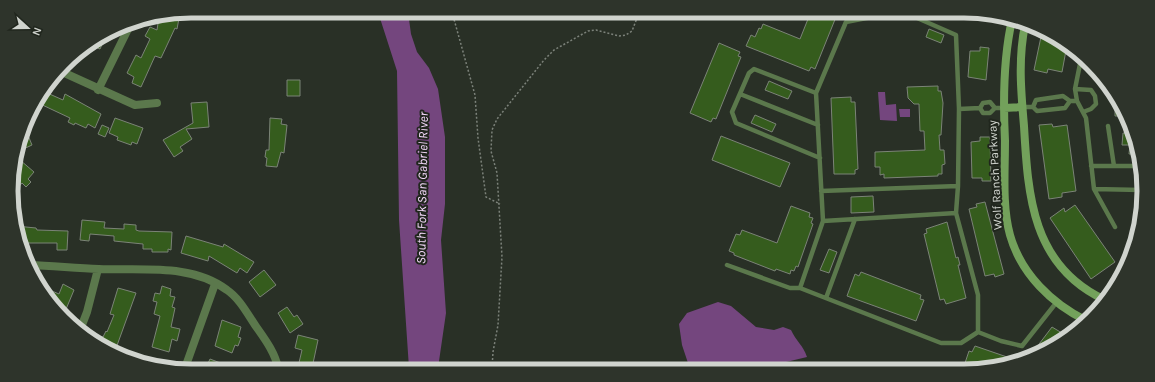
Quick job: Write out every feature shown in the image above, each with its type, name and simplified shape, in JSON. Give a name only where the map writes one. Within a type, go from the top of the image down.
[{"type":"street","name":"Wolf Ranch Parkway","points":[[1011,25],[999,108],[1010,234],[1027,271],[1056,302],[1081,318]]},
{"type":"street","points":[[1024,29],[1020,63],[1022,107],[1031,204],[1038,228],[1047,247],[1066,272],[1080,286],[1100,297]]},
{"type":"street","points":[[98,90],[128,30]]},
{"type":"street","points":[[65,73],[98,90],[135,105],[158,103]]},
{"type":"street","points":[[999,108],[1022,107]]},
{"type":"street","points":[[35,265],[173,271],[189,274],[216,284],[226,289],[242,306],[266,341],[277,364]]},
{"type":"street","points":[[82,325],[87,312],[98,269]]},
{"type":"street","points":[[186,364],[216,284]]},
{"type":"lane","points":[[800,288],[823,221],[816,93],[846,22],[866,18]]},
{"type":"lane","points":[[917,18],[956,35],[959,109],[958,186],[956,213],[978,294],[978,332]]},
{"type":"lane","points":[[1080,63],[1075,89],[1077,101],[1086,118],[1094,189],[1114,227]]},
{"type":"lane","points":[[816,93],[754,69],[749,73],[732,112],[736,123],[820,158]]},
{"type":"lane","points":[[1075,89],[1091,90],[1095,96],[1096,104],[1091,109],[1083,112]]},
{"type":"lane","points":[[740,94],[818,125]]},
{"type":"lane","points":[[1033,107],[1036,100],[1063,96],[1070,101],[1077,101]]},
{"type":"lane","points":[[1022,107],[1033,107],[1037,111],[1064,108],[1070,101]]},
{"type":"lane","points":[[990,102],[999,108],[990,113],[983,113],[980,108],[983,103],[990,102]]},
{"type":"lane","points":[[959,109],[980,108]]},
{"type":"lane","points":[[1108,126],[1114,166]]},
{"type":"lane","points":[[1091,166],[1136,166]]},
{"type":"lane","points":[[822,191],[958,186]]},
{"type":"lane","points":[[1094,189],[1137,190]]},
{"type":"lane","points":[[823,221],[956,213]]},
{"type":"lane","points":[[826,298],[855,219]]},
{"type":"lane","points":[[727,265],[790,288],[800,288],[940,343],[961,343],[978,332]]},
{"type":"lane","points":[[978,332],[1001,341],[1022,346],[1056,302]]},
{"type":"lane","points":[[891,364],[916,364]]},
{"type":"path","points":[[454,18],[475,95],[486,197],[500,204]]},
{"type":"path","points":[[492,364],[498,325],[502,257],[497,173],[491,151],[492,130],[497,119],[544,60],[554,50],[588,31],[596,30],[619,36],[626,35],[632,31],[637,18]]},
{"type":"water","name":"South Fork San Gabriel River","points":[[380,18],[409,18],[411,34],[417,52],[429,68],[438,89],[445,137],[445,204],[441,240],[446,313],[439,364],[409,364],[399,220],[397,71]]},
{"type":"water","points":[[878,92],[885,92],[886,105],[896,104],[897,121],[880,120]]},
{"type":"water","points":[[899,109],[910,109],[910,117],[900,117]]},
{"type":"water","points":[[718,302],[731,306],[756,327],[774,330],[783,327],[791,330],[804,349],[807,357],[778,364],[690,364],[688,363],[682,345],[679,324],[687,313]]},
{"type":"building","points":[[179,18],[177,29],[175,28],[161,58],[155,56],[141,87],[132,83],[134,77],[127,73],[136,55],[141,58],[150,39],[145,36],[150,27],[157,30],[158,21]]},
{"type":"building","points":[[808,18],[836,18],[815,69],[811,67],[809,71],[746,46],[751,35],[755,37],[759,28],[761,29],[763,24],[800,39]]},
{"type":"building","points":[[929,29],[944,35],[941,43],[926,37]]},
{"type":"building","points":[[1041,36],[1066,52],[1062,72],[1048,69],[1047,73],[1034,70]]},
{"type":"building","points":[[104,41],[100,49],[95,47]]},
{"type":"building","points":[[719,43],[740,52],[738,56],[741,57],[716,119],[713,118],[711,122],[690,113]]},
{"type":"building","points":[[980,47],[989,48],[986,80],[968,77],[970,51],[980,51]]},
{"type":"building","points":[[287,80],[300,80],[300,96],[287,96]]},
{"type":"building","points":[[769,81],[792,91],[788,99],[765,90]]},
{"type":"building","points":[[938,86],[938,91],[941,91],[943,103],[941,135],[939,135],[940,150],[944,150],[945,164],[942,165],[942,174],[938,174],[938,176],[884,178],[884,174],[880,175],[880,167],[875,167],[875,152],[925,150],[924,131],[920,131],[919,104],[914,104],[908,98],[907,87]]},
{"type":"building","points":[[48,93],[63,100],[65,94],[101,114],[95,128],[88,124],[86,128],[75,123],[74,125],[68,122],[70,118],[41,104]]},
{"type":"building","points":[[851,97],[851,102],[855,102],[858,169],[855,170],[855,174],[834,174],[831,98]]},
{"type":"building","points":[[207,102],[209,127],[186,129],[192,139],[180,147],[183,151],[174,157],[163,140],[193,123],[191,103]]},
{"type":"building","points":[[1115,107],[1120,116],[1115,116]]},
{"type":"building","points":[[755,115],[776,124],[772,132],[751,123]]},
{"type":"building","points":[[115,118],[143,128],[137,144],[132,142],[131,145],[117,140],[118,137],[109,133]]},
{"type":"building","points":[[270,118],[282,119],[281,124],[287,125],[284,153],[281,152],[277,167],[266,166],[267,158],[265,157],[266,150],[269,150]]},
{"type":"building","points":[[1052,124],[1053,127],[1067,125],[1076,191],[1062,193],[1062,197],[1049,199],[1039,125]]},
{"type":"building","points":[[102,125],[109,128],[105,137],[98,134]]},
{"type":"building","points":[[1123,133],[1127,133],[1133,154],[1129,154],[1130,145],[1122,145]]},
{"type":"building","points":[[27,134],[32,145],[23,149]]},
{"type":"building","points":[[721,136],[790,163],[780,187],[712,160]]},
{"type":"building","points":[[980,137],[990,137],[991,181],[982,181],[982,178],[972,178],[971,142],[980,141]]},
{"type":"building","points":[[20,160],[34,172],[28,179],[31,182],[26,187],[22,183],[18,188]]},
{"type":"building","points":[[873,196],[874,212],[851,213],[851,197]]},
{"type":"building","points":[[985,202],[1004,274],[995,277],[994,274],[985,276],[969,209],[977,207],[976,204]]},
{"type":"building","points":[[1075,205],[1115,262],[1091,279],[1050,218],[1064,208],[1065,212]]},
{"type":"building","points":[[791,206],[810,213],[809,217],[813,218],[811,223],[813,224],[798,267],[796,266],[794,271],[791,270],[790,274],[776,269],[775,271],[734,255],[734,253],[729,251],[736,234],[740,235],[742,230],[777,243]]},
{"type":"building","points":[[82,220],[105,222],[104,228],[124,229],[124,224],[136,225],[136,230],[139,231],[172,232],[171,250],[168,249],[168,252],[152,252],[152,249],[143,249],[143,244],[114,241],[114,236],[90,234],[89,241],[80,240]]},
{"type":"building","points":[[947,222],[956,258],[958,257],[960,265],[958,265],[966,298],[946,304],[944,299],[940,300],[924,234],[927,233],[926,229]]},
{"type":"building","points":[[21,227],[36,228],[37,230],[68,231],[67,250],[57,250],[57,243],[26,243]]},
{"type":"building","points":[[186,236],[223,247],[224,244],[254,262],[247,273],[240,268],[237,273],[209,256],[208,261],[181,253]]},
{"type":"building","points":[[829,249],[837,252],[829,273],[820,270]]},
{"type":"building","points":[[264,270],[276,285],[260,297],[249,282]]},
{"type":"building","points":[[861,272],[921,295],[920,299],[924,300],[916,321],[847,296],[855,274],[859,276]]},
{"type":"building","points":[[63,284],[74,290],[66,310],[51,293],[52,291],[59,294]]},
{"type":"building","points":[[162,286],[171,289],[170,296],[175,297],[172,307],[175,308],[171,327],[180,329],[177,341],[172,339],[169,352],[152,347],[160,316],[154,314],[157,302],[153,301],[155,293],[160,294]]},
{"type":"building","points":[[118,288],[136,293],[116,347],[98,337],[103,337],[106,331],[107,332],[114,315],[110,314]]},
{"type":"building","points":[[287,307],[294,317],[297,315],[303,324],[290,333],[278,313]]},
{"type":"building","points":[[222,320],[241,327],[238,337],[241,338],[238,346],[235,345],[232,353],[215,346]]},
{"type":"building","points":[[1052,327],[1062,333],[1050,341],[1036,348]]},
{"type":"building","points":[[298,335],[318,340],[313,364],[299,364],[302,350],[295,348]]},
{"type":"building","points":[[975,346],[1010,358],[987,363],[965,363],[969,351],[972,352]]},
{"type":"building","points":[[210,359],[223,364],[208,364]]}]
